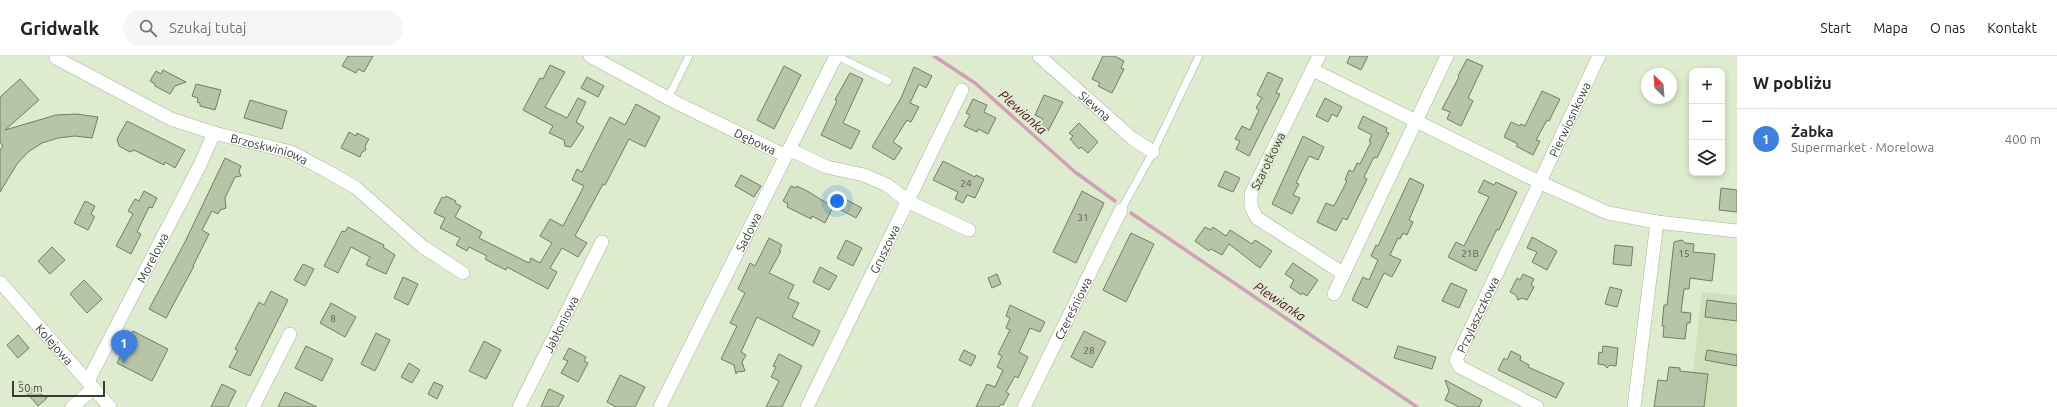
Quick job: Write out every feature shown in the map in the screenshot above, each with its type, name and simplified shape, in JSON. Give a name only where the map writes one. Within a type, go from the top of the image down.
[{"type":"street","name":"Dębowa","points":[[590,56],[668,98],[780,153],[796,152],[827,167],[869,178],[887,185],[909,202],[968,230]]},
{"type":"street","name":"Sadowa","points":[[660,407],[836,56]]},
{"type":"street","name":"Siewna","points":[[1039,56],[1133,139],[1153,152]]},
{"type":"street","name":"Szarotkowa","points":[[1320,56],[1252,194],[1251,207],[1257,218],[1344,274]]},
{"type":"street","points":[[1334,294],[1447,56]]},
{"type":"street","name":"Pierwiosnkowa","points":[[1539,182],[1599,56]]},
{"type":"street","name":"Brzoskwiniowa","points":[[56,58],[171,119],[214,133],[291,152],[355,187],[423,247],[463,273]]},
{"type":"street","points":[[1313,70],[1539,182],[1608,213],[1657,222],[1737,231]]},
{"type":"street","name":"Gruszowa","points":[[807,407],[909,202],[962,90]]},
{"type":"street","name":"Morelowa","points":[[91,385],[200,165],[214,133]]},
{"type":"street","name":"Przylaszczkowa","points":[[1537,407],[1460,367],[1456,360],[1539,182]]},
{"type":"street","name":"Czereśniowa","points":[[1024,407],[1121,210]]},
{"type":"street","points":[[1634,407],[1657,222]]},
{"type":"street","name":"Jabłoniowa","points":[[519,407],[602,242]]},
{"type":"street","name":"Kolejowa","points":[[0,282],[110,407]]},
{"type":"street","points":[[253,407],[290,334]]},
{"type":"street","points":[[72,407],[91,385]]},
{"type":"lane","points":[[668,98],[689,56]]},
{"type":"lane","points":[[836,56],[888,81]]},
{"type":"lane","points":[[1121,210],[1153,152],[1199,56]]},
{"type":"shaded area","points":[[1702,292],[1737,296],[1737,407],[1689,407]]},
{"type":"building","points":[[348,56],[373,56],[364,72],[358,69],[356,73],[342,66]]},
{"type":"building","points":[[1103,56],[1114,56],[1124,61],[1121,68],[1124,69],[1112,93],[1098,86],[1100,83],[1092,79]]},
{"type":"building","points":[[1350,56],[1368,56],[1361,70],[1347,63]]},
{"type":"building","points":[[1467,59],[1483,66],[1468,98],[1473,101],[1461,126],[1447,119],[1450,112],[1442,109]]},
{"type":"building","points":[[550,65],[565,72],[545,107],[567,118],[578,98],[586,102],[576,122],[584,127],[571,147],[565,146],[564,140],[549,133],[553,126],[523,110],[540,78],[543,79]]},
{"type":"building","points":[[784,66],[801,75],[774,129],[757,120]]},
{"type":"building","points":[[914,67],[932,76],[926,88],[919,84],[910,103],[919,107],[911,122],[907,120],[893,142],[902,148],[894,160],[872,147],[901,98]]},
{"type":"building","points":[[163,70],[186,82],[175,86],[170,94],[155,86],[155,84],[150,81],[156,71],[161,74]]},
{"type":"building","points":[[1268,72],[1283,79],[1276,93],[1280,94],[1249,156],[1236,149],[1240,141],[1235,139],[1242,126],[1250,130],[1259,110],[1256,108],[1262,98],[1257,95]]},
{"type":"building","points":[[850,73],[863,79],[843,123],[860,131],[851,149],[821,135],[837,101],[835,100]]},
{"type":"building","points":[[587,77],[604,86],[598,97],[581,88]]},
{"type":"building","points":[[20,79],[39,100],[5,130],[56,115],[76,114],[98,117],[92,138],[75,136],[58,138],[42,143],[28,152],[17,164],[0,192],[0,150],[3,146],[0,143],[0,97]]},
{"type":"building","points":[[196,84],[221,90],[215,110],[200,106],[200,103],[197,102],[198,98],[192,96]]},
{"type":"building","points":[[1542,91],[1560,99],[1549,121],[1547,120],[1536,140],[1540,141],[1533,155],[1516,146],[1518,144],[1504,137],[1511,122],[1520,126],[1521,124],[1525,126]]},
{"type":"building","points":[[1044,95],[1063,102],[1048,131],[1048,129],[1040,125],[1043,119],[1035,115]]},
{"type":"building","points":[[1325,98],[1342,107],[1337,117],[1332,114],[1328,122],[1316,116]]},
{"type":"building","points":[[973,99],[987,105],[984,112],[996,118],[988,134],[978,129],[977,132],[964,126],[970,115],[966,113]]},
{"type":"building","points":[[250,100],[287,111],[282,129],[244,118]]},
{"type":"building","points":[[636,104],[660,117],[645,147],[629,139],[605,185],[603,184],[575,236],[587,243],[578,257],[562,248],[550,268],[557,272],[548,289],[507,267],[506,270],[494,264],[485,259],[487,256],[469,247],[467,251],[456,245],[460,238],[440,228],[445,218],[434,213],[442,197],[445,198],[446,196],[456,201],[455,203],[461,206],[455,217],[482,232],[479,238],[529,263],[531,258],[540,263],[552,243],[540,236],[550,219],[563,226],[584,186],[572,180],[577,169],[582,172],[610,117],[625,125]]},
{"type":"building","points":[[1363,116],[1387,128],[1386,132],[1389,133],[1377,158],[1374,157],[1364,177],[1367,179],[1347,220],[1343,218],[1336,231],[1317,222],[1326,203],[1334,206],[1347,181],[1345,180],[1349,170],[1353,172],[1357,163],[1360,164],[1371,142],[1369,141],[1372,135],[1358,128]]},
{"type":"building","points":[[127,121],[185,150],[175,168],[165,162],[164,165],[134,150],[130,152],[119,146],[117,139]]},
{"type":"building","points":[[1079,123],[1098,142],[1088,153],[1081,147],[1079,149],[1070,139],[1073,136],[1069,133]]},
{"type":"building","points":[[349,132],[356,136],[357,133],[369,139],[365,146],[366,150],[362,152],[360,157],[341,148]]},
{"type":"building","points":[[1303,136],[1324,147],[1318,160],[1309,156],[1296,183],[1299,184],[1293,195],[1300,198],[1292,214],[1272,204]]},
{"type":"building","points":[[225,158],[241,166],[239,171],[241,176],[235,177],[225,198],[226,208],[220,210],[218,214],[212,211],[202,230],[209,234],[194,266],[166,318],[149,309],[185,242]]},
{"type":"building","points":[[943,161],[975,177],[976,175],[984,179],[975,198],[967,195],[963,203],[955,199],[958,192],[933,180]]},
{"type":"building","points":[[1225,171],[1240,178],[1233,192],[1218,186]]},
{"type":"building","points":[[741,175],[761,186],[754,197],[735,186]]},
{"type":"building","points":[[1410,178],[1424,185],[1409,220],[1413,222],[1407,235],[1403,233],[1400,239],[1398,238],[1390,255],[1401,260],[1392,277],[1384,273],[1367,308],[1352,300],[1363,277],[1369,280],[1378,260],[1371,256],[1376,245],[1378,246]]},
{"type":"building","points":[[1484,180],[1494,185],[1496,182],[1517,192],[1499,230],[1497,229],[1476,271],[1448,257],[1456,242],[1464,246],[1489,197],[1478,192]]},
{"type":"building","points":[[791,186],[796,188],[797,186],[809,192],[833,207],[825,223],[812,216],[811,219],[787,207],[788,204],[783,201]]},
{"type":"building","points":[[1721,188],[1737,190],[1737,212],[1719,210]]},
{"type":"building","points":[[144,191],[157,198],[152,208],[149,207],[137,232],[141,234],[131,254],[116,246],[133,214],[128,211],[135,199],[139,201]]},
{"type":"building","points":[[1082,191],[1104,203],[1076,263],[1053,252]]},
{"type":"building","points":[[845,199],[862,208],[856,218],[839,209]]},
{"type":"building","points":[[85,201],[95,206],[91,214],[94,218],[88,230],[74,223]]},
{"type":"building","points":[[348,227],[384,245],[383,247],[395,255],[386,274],[366,265],[370,257],[351,247],[338,273],[324,266],[342,231],[345,232]]},
{"type":"building","points":[[1205,227],[1211,230],[1213,227],[1226,236],[1230,230],[1252,244],[1255,240],[1272,251],[1260,268],[1229,244],[1222,255],[1211,249],[1209,251],[1195,241]]},
{"type":"building","points":[[1131,233],[1154,244],[1126,302],[1103,290]]},
{"type":"building","points":[[1532,237],[1557,251],[1547,270],[1532,262],[1537,252],[1527,248]]},
{"type":"building","points":[[769,238],[782,245],[779,251],[781,251],[769,273],[794,285],[788,298],[799,303],[792,317],[820,331],[813,346],[757,317],[741,352],[746,355],[742,362],[745,371],[737,372],[736,374],[734,365],[721,359],[737,326],[730,323],[745,293],[738,289],[750,263],[755,266]]},
{"type":"building","points":[[846,240],[862,248],[853,266],[837,258]]},
{"type":"building","points":[[1682,240],[1685,243],[1694,244],[1693,252],[1715,254],[1712,281],[1690,278],[1689,289],[1684,289],[1681,312],[1691,313],[1690,323],[1687,323],[1685,339],[1663,337],[1664,326],[1662,326],[1664,305],[1667,305],[1674,242]]},
{"type":"building","points":[[1615,245],[1633,247],[1631,266],[1613,264]]},
{"type":"building","points":[[52,247],[65,260],[50,274],[38,261]]},
{"type":"building","points":[[1293,263],[1318,280],[1307,296],[1302,293],[1301,295],[1290,287],[1294,280],[1285,274]]},
{"type":"building","points":[[303,264],[314,269],[305,286],[294,280]]},
{"type":"building","points":[[820,267],[837,276],[829,290],[813,282]]},
{"type":"building","points":[[997,274],[1001,284],[992,288],[988,278]]},
{"type":"building","points":[[1523,274],[1534,279],[1531,285],[1534,287],[1527,300],[1522,298],[1518,300],[1516,295],[1510,292],[1517,278],[1520,280]]},
{"type":"building","points":[[403,277],[418,284],[408,305],[394,298]]},
{"type":"building","points":[[84,280],[102,299],[87,313],[70,294]]},
{"type":"building","points":[[1451,283],[1467,290],[1459,308],[1442,301]]},
{"type":"building","points":[[1610,287],[1622,290],[1617,307],[1605,304]]},
{"type":"building","points":[[271,291],[288,300],[250,376],[229,367],[238,350],[235,349],[259,302],[264,305]]},
{"type":"building","points":[[1707,300],[1737,304],[1737,321],[1705,317]]},
{"type":"building","points":[[331,303],[356,317],[345,337],[320,323]]},
{"type":"building","points":[[1010,305],[1045,322],[1040,332],[1030,328],[1019,352],[1028,357],[1018,378],[1015,376],[1006,392],[1009,394],[1003,405],[1001,404],[999,407],[976,407],[987,384],[995,387],[1003,370],[997,367],[1002,356],[998,354],[1010,330],[1006,328],[1010,318],[1006,316]]},
{"type":"building","points":[[133,331],[168,349],[152,381],[117,363]]},
{"type":"building","points":[[1084,331],[1106,342],[1092,368],[1071,357]]},
{"type":"building","points":[[376,333],[390,340],[375,371],[361,364]]},
{"type":"building","points":[[18,335],[29,348],[18,358],[7,345]]},
{"type":"building","points":[[484,341],[501,350],[486,379],[469,371]]},
{"type":"building","points":[[306,346],[333,359],[322,381],[295,368]]},
{"type":"building","points":[[1398,346],[1436,357],[1432,369],[1394,358]]},
{"type":"building","points":[[1603,346],[1618,348],[1616,366],[1610,365],[1607,368],[1605,365],[1598,364],[1599,352],[1602,353]]},
{"type":"building","points":[[569,348],[586,357],[584,361],[588,363],[578,382],[561,373],[568,361],[563,359]]},
{"type":"building","points":[[964,350],[976,356],[971,366],[959,360]]},
{"type":"building","points":[[1707,350],[1737,355],[1737,366],[1705,360]]},
{"type":"building","points":[[1511,351],[1521,356],[1520,360],[1529,365],[1528,367],[1564,383],[1556,398],[1498,370],[1504,358],[1507,360]]},
{"type":"building","points":[[779,354],[802,366],[782,407],[766,407],[779,381],[771,377],[776,367],[773,366]]},
{"type":"building","points":[[409,363],[420,370],[412,383],[401,377]]},
{"type":"building","points":[[1669,367],[1680,368],[1680,371],[1708,374],[1704,407],[1654,407],[1658,380],[1667,381]]},
{"type":"building","points":[[620,375],[645,387],[635,407],[616,407],[607,402]]},
{"type":"building","points":[[1445,380],[1482,400],[1479,407],[1459,407],[1445,400],[1449,391]]},
{"type":"building","points":[[20,381],[47,398],[38,406],[18,383]]},
{"type":"building","points":[[434,382],[443,386],[437,399],[428,394]]},
{"type":"building","points":[[222,384],[236,391],[228,407],[211,407]]},
{"type":"building","points":[[549,389],[564,396],[558,407],[541,407]]},
{"type":"building","points":[[285,392],[317,407],[278,407]]},
{"type":"waterway","name":"Plewianka","points":[[934,56],[975,83],[1075,172],[1115,201]]},
{"type":"waterway","name":"Plewianka","points":[[1131,213],[1417,407]]},
{"type":"place","name":"Żabka","points":[[124,363]]}]
